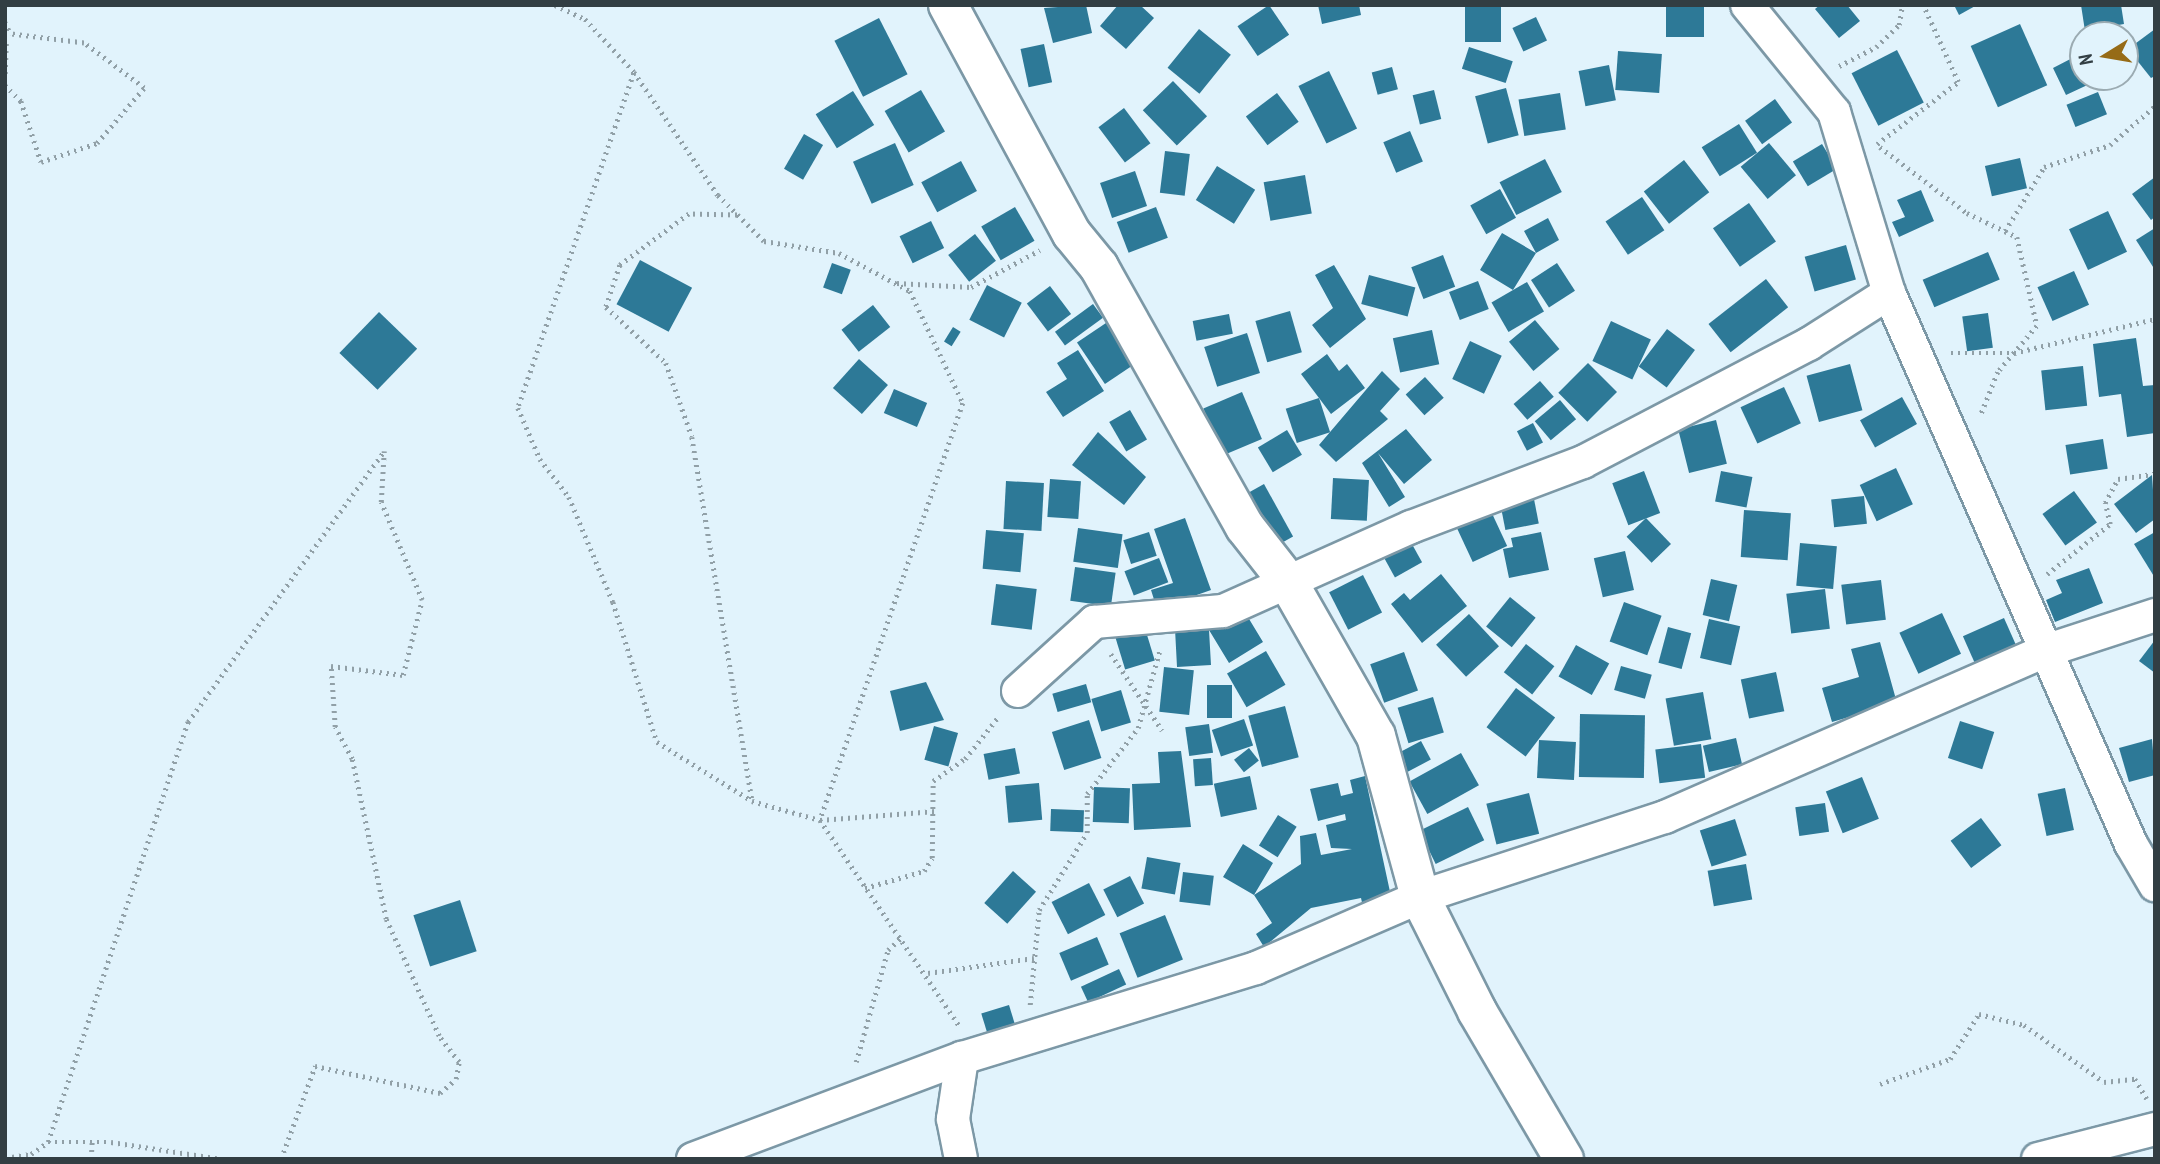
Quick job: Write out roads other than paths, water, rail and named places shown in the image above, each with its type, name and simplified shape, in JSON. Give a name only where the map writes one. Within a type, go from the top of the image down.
[{"type":"main road","points":[[948,5],[1072,234],[1131,321],[1245,527],[1288,582],[1376,736],[1420,897],[1477,1011],[1564,1159]]},
{"type":"street","points":[[1747,5],[1834,112],[1889,293],[2131,844],[2155,885]]},
{"type":"street","points":[[1018,691],[1094,622],[1223,611],[1649,432],[1889,293]]},
{"type":"street","points":[[693,1159],[970,1056],[1256,968],[1420,897],[1665,817],[2048,650],[2155,615]]},
{"type":"street","points":[[961,1159],[953,1119],[970,1056]]},
{"type":"street","points":[[2038,1159],[2155,1129]]}]
